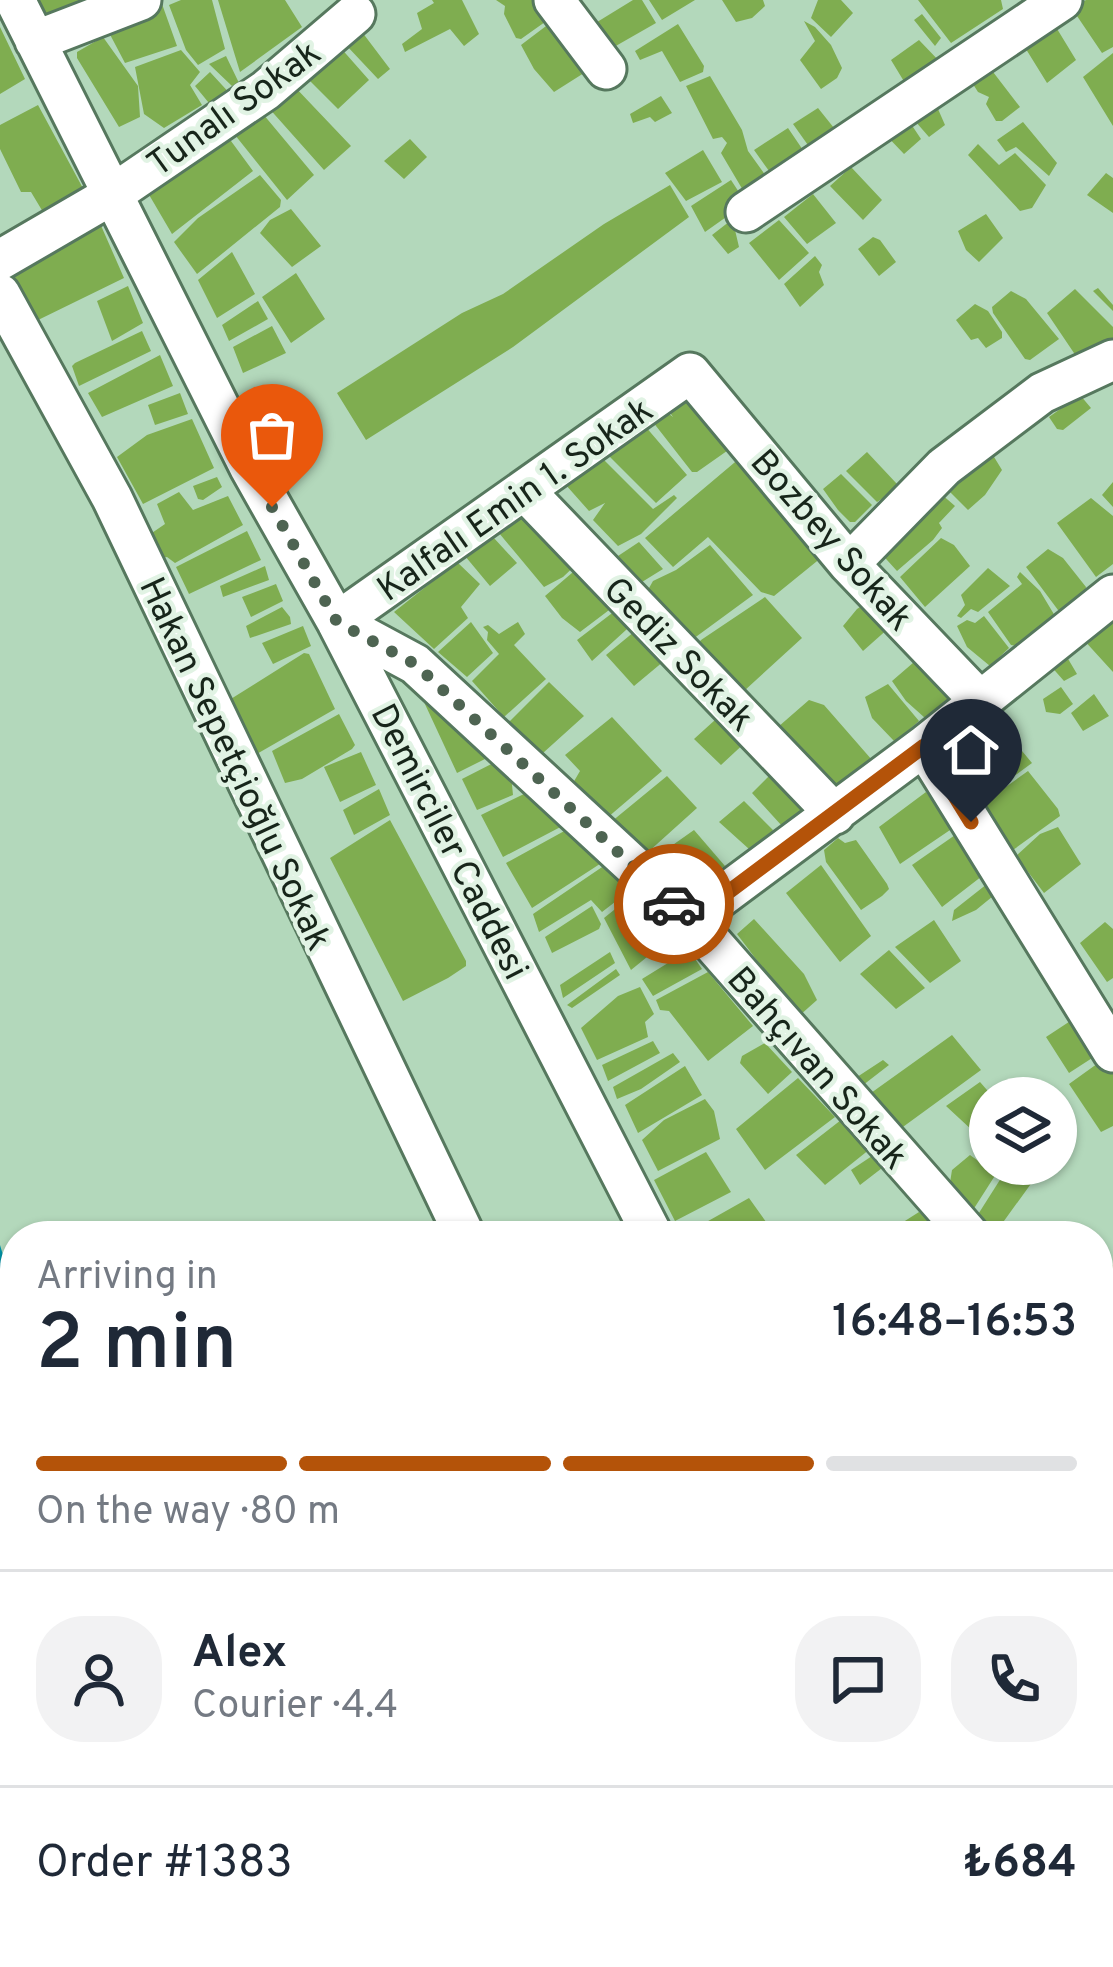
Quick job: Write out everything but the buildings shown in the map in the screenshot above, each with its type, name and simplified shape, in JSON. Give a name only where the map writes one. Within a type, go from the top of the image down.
[{"type":"street","name":"Demirciler Caddesi","points":[[15,0],[250,468],[337,622],[645,1221]]},
{"type":"street","points":[[35,41],[141,0]]},
{"type":"street","points":[[554,0],[607,69]]},
{"type":"street","points":[[746,212],[1062,0]]},
{"type":"street","name":"Tunalı Sokak","points":[[0,260],[110,196],[266,90],[355,14]]},
{"type":"street","name":"Hakan Sepetçioğlu Sokak","points":[[0,294],[112,498],[458,1221]]},
{"type":"street","points":[[849,564],[944,467],[1042,394],[1113,359]]},
{"type":"street","name":"Kalfalı Emin 1. Sokak","points":[[337,622],[690,373]]},
{"type":"street","name":"Bozbey Sokak","points":[[690,373],[849,564],[981,701]]},
{"type":"street","name":"Gediz Sokak","points":[[526,492],[835,814]]},
{"type":"street","points":[[691,920],[924,746],[1113,596]]},
{"type":"street","name":"Bahçıvan Sokak","points":[[337,622],[415,664],[691,920],[957,1221]]},
{"type":"street","points":[[924,746],[1113,1052]]},
{"type":"way so far","points":[[272,507],[337,622],[415,664],[674,904]]},
{"type":"route","points":[[674,904],[691,920],[924,746],[971,822]]}]
